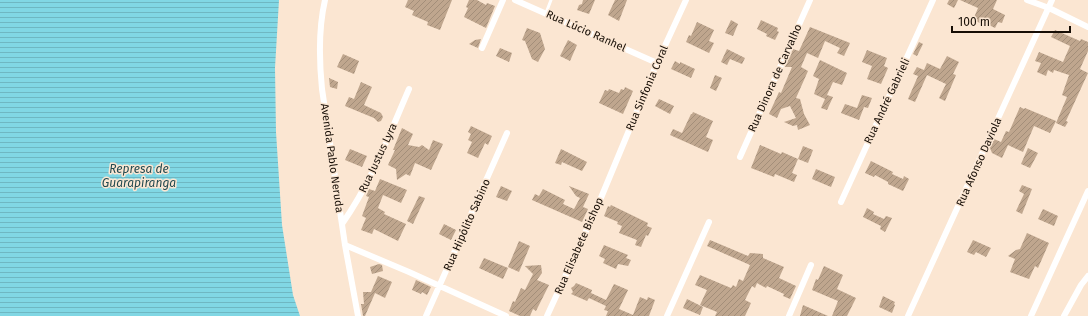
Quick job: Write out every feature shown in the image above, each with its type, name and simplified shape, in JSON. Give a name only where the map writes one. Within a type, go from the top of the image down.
[{"type":"street","name":"Avenida Pablo Neruda","points":[[325,0],[320,30],[320,68],[345,245],[358,316]]},
{"type":"street","points":[[482,48],[503,0]]},
{"type":"street","name":"Rua Lúcio Ranhel","points":[[515,0],[657,63]]},
{"type":"street","name":"Rua Sinfonia Coral","points":[[610,176],[657,63],[686,0]]},
{"type":"street","name":"Rua Dinora de Carvalho","points":[[740,157],[810,0]]},
{"type":"street","name":"Rua André Gabrieli","points":[[841,202],[933,0]]},
{"type":"street","points":[[1027,0],[1049,8],[1088,26]]},
{"type":"street","name":"Rua Afonso Daviola","points":[[908,316],[1052,0]]},
{"type":"street","name":"Rua Justus Lyra","points":[[342,224],[353,209],[367,184],[409,89]]},
{"type":"street","name":"Rua Hipólito Sabino","points":[[426,316],[507,133]]},
{"type":"street","name":"Rua Elisabete Bishop","points":[[547,316],[610,176]]},
{"type":"street","points":[[1031,316],[1088,191]]},
{"type":"street","points":[[667,316],[710,222]]},
{"type":"street","points":[[345,245],[440,285],[506,316]]},
{"type":"street","points":[[789,316],[811,265]]},
{"type":"street","points":[[1064,316],[1081,285],[1088,276]]},
{"type":"lane","points":[[546,13],[551,0]]},
{"type":"water","name":"Represa de Guarapiranga","points":[[0,0],[279,0],[275,68],[276,132],[282,225],[293,295],[300,316],[0,316]]},
{"type":"building","points":[[408,0],[452,0],[440,30],[427,25],[428,22],[412,15],[414,11],[405,7]]},
{"type":"building","points":[[469,0],[477,0],[486,5],[487,3],[495,6],[486,28],[464,17],[468,8],[466,7]]},
{"type":"building","points":[[583,0],[595,0],[589,14],[577,10],[579,5],[582,4]]},
{"type":"building","points":[[615,0],[627,0],[619,21],[608,15]]},
{"type":"building","points":[[949,0],[958,0],[954,8],[947,4]]},
{"type":"building","points":[[960,0],[997,0],[993,9],[1005,15],[1002,23],[998,22],[995,28],[981,21],[980,23],[973,20],[978,8]]},
{"type":"building","points":[[731,20],[738,24],[733,36],[725,33]]},
{"type":"building","points":[[761,20],[778,28],[777,31],[779,32],[775,40],[766,36],[767,34],[757,29]]},
{"type":"building","points":[[697,22],[714,30],[709,41],[714,43],[709,53],[686,42],[689,35],[691,36]]},
{"type":"building","points":[[810,27],[850,43],[844,56],[837,53],[840,48],[825,41],[818,58],[807,53],[801,67],[808,71],[796,98],[800,99],[804,114],[810,125],[798,130],[797,125],[793,126],[784,122],[796,118],[790,106],[781,109],[777,118],[769,114],[779,92],[781,93],[792,67],[785,67],[793,49],[799,51]]},
{"type":"building","points":[[527,28],[540,33],[545,49],[538,62],[532,59],[525,41],[522,40]]},
{"type":"building","points":[[1055,30],[1080,41],[1081,39],[1088,42],[1088,51],[1080,69],[1088,73],[1066,121],[1068,122],[1065,127],[1056,123],[1067,97],[1062,95],[1069,75],[1054,70],[1053,73],[1048,70],[1046,76],[1037,72],[1041,63],[1035,61],[1039,52],[1063,62],[1070,46],[1051,37]]},
{"type":"building","points":[[481,39],[478,48],[469,44],[475,40]]},
{"type":"building","points":[[568,40],[577,45],[570,61],[560,56]]},
{"type":"building","points":[[919,42],[923,44],[917,56],[913,54]]},
{"type":"building","points":[[500,48],[512,53],[509,62],[496,56]]},
{"type":"building","points":[[727,49],[745,58],[742,64],[730,59],[727,65],[721,62]]},
{"type":"building","points":[[867,50],[887,58],[884,66],[888,68],[881,84],[867,79],[872,66],[862,62]]},
{"type":"building","points":[[343,54],[359,61],[354,74],[337,67]]},
{"type":"building","points":[[947,56],[959,62],[953,74],[956,75],[945,101],[939,98],[946,84],[927,75],[915,102],[908,99],[918,76],[913,74],[917,67],[924,70],[927,63],[940,69]]},
{"type":"building","points":[[820,60],[847,73],[842,85],[833,82],[827,95],[833,97],[827,110],[821,108],[825,99],[814,94],[819,79],[813,76]]},
{"type":"building","points":[[675,61],[695,69],[691,78],[671,69]]},
{"type":"building","points":[[715,75],[722,78],[716,91],[710,88]]},
{"type":"building","points":[[329,78],[338,82],[337,89],[330,87]]},
{"type":"building","points":[[361,82],[372,87],[364,105],[381,113],[383,117],[381,121],[378,122],[374,118],[345,106],[349,97],[354,99]]},
{"type":"building","points":[[625,87],[633,91],[623,114],[599,103],[605,90],[608,91],[609,89],[619,93],[621,89],[624,90]]},
{"type":"building","points":[[862,95],[872,98],[868,108],[864,107],[859,120],[841,113],[845,104],[857,108]]},
{"type":"building","points":[[659,99],[674,106],[670,114],[655,106]]},
{"type":"building","points":[[1020,107],[1056,121],[1050,133],[1034,126],[1023,152],[1008,145],[1002,158],[992,153],[990,148],[994,139],[1001,142],[1006,131],[1009,132]]},
{"type":"building","points":[[693,112],[713,121],[706,137],[713,140],[708,152],[670,135],[673,129],[682,133]]},
{"type":"building","points":[[471,126],[492,136],[488,145],[485,143],[478,158],[467,153],[472,142],[468,140],[471,134],[468,132]]},
{"type":"building","points":[[402,128],[413,134],[408,145],[419,147],[422,145],[429,150],[433,140],[443,144],[431,170],[415,163],[410,176],[406,174],[397,180],[396,169],[388,165],[395,150],[393,150]]},
{"type":"building","points":[[760,145],[798,159],[792,173],[797,175],[794,182],[775,174],[774,177],[751,168]]},
{"type":"building","points":[[803,146],[813,150],[808,163],[798,159]]},
{"type":"building","points":[[1028,148],[1038,153],[1030,168],[1021,164]]},
{"type":"building","points":[[350,149],[367,156],[362,167],[345,160]]},
{"type":"building","points":[[561,149],[587,162],[582,171],[562,162],[561,165],[555,163]]},
{"type":"building","points":[[871,161],[893,172],[892,174],[903,179],[904,176],[909,179],[903,191],[888,184],[888,182],[875,175],[874,177],[865,173]]},
{"type":"building","points":[[816,169],[835,177],[831,187],[812,179]]},
{"type":"building","points":[[380,179],[407,190],[401,203],[383,195],[378,208],[385,212],[384,214],[406,224],[398,241],[374,229],[372,234],[361,230],[366,218],[362,216],[369,197],[366,196],[369,189],[375,191]]},
{"type":"building","points":[[1022,185],[1032,189],[1022,214],[1016,211],[1024,194],[1019,191]]},
{"type":"building","points":[[501,186],[512,191],[507,201],[496,197]]},
{"type":"building","points":[[569,186],[589,194],[583,207],[588,209],[582,222],[532,200],[535,194],[539,196],[543,189],[565,200],[563,204],[574,209],[580,198],[576,196]]},
{"type":"building","points":[[419,196],[425,198],[413,224],[407,221]]},
{"type":"building","points":[[611,205],[648,223],[647,226],[652,228],[648,236],[646,235],[641,247],[635,245],[637,240],[619,233],[622,226],[617,224],[618,222],[604,216],[608,206],[610,207]]},
{"type":"building","points":[[867,208],[874,212],[873,214],[884,219],[886,216],[892,218],[885,232],[880,229],[881,226],[863,217]]},
{"type":"building","points":[[1043,209],[1058,216],[1054,226],[1038,219]]},
{"type":"building","points":[[444,224],[456,230],[451,240],[439,234]]},
{"type":"building","points":[[1027,233],[1049,243],[1038,268],[1035,266],[1029,279],[1010,272],[1015,259],[1008,256],[1020,249]]},
{"type":"building","points":[[710,240],[748,256],[750,253],[763,254],[763,258],[784,267],[779,278],[796,286],[790,299],[783,296],[784,294],[767,286],[766,288],[757,283],[755,288],[752,286],[745,300],[751,303],[745,316],[715,316],[717,312],[700,305],[707,290],[695,285],[700,275],[731,288],[733,285],[736,287],[739,279],[743,281],[750,265],[707,246]]},
{"type":"building","points":[[973,240],[991,248],[986,257],[976,252],[974,255],[967,252]]},
{"type":"building","points":[[519,241],[530,246],[519,272],[508,267]]},
{"type":"building","points":[[604,245],[628,255],[626,258],[631,260],[628,266],[618,264],[616,269],[603,263],[605,259],[599,256]]},
{"type":"building","points":[[484,258],[508,268],[503,279],[479,268]]},
{"type":"building","points":[[379,264],[382,265],[383,271],[372,274],[370,267]]},
{"type":"building","points":[[541,265],[542,273],[537,280],[549,285],[536,311],[533,309],[530,316],[520,316],[509,311],[521,288],[525,290],[533,274],[525,266]]},
{"type":"building","points":[[824,266],[843,275],[837,289],[856,298],[847,316],[832,316],[838,301],[812,290],[816,279],[818,280]]},
{"type":"building","points":[[378,276],[392,282],[385,298],[375,293],[365,316],[363,316],[361,304],[364,304],[363,292],[371,292]]},
{"type":"building","points":[[416,280],[431,287],[427,295],[422,292],[421,294],[412,290]]},
{"type":"building","points":[[576,283],[592,290],[591,293],[606,300],[614,284],[628,290],[619,309],[633,315],[640,297],[647,300],[648,297],[655,300],[649,316],[606,316],[608,311],[604,310],[606,306],[589,298],[587,301],[571,294],[573,292],[571,288]]},
{"type":"building","points":[[883,296],[895,302],[892,313],[879,307]]},
{"type":"building","points":[[687,299],[703,307],[700,315],[683,308]]},
{"type":"building","points":[[803,305],[828,316],[800,316]]}]
